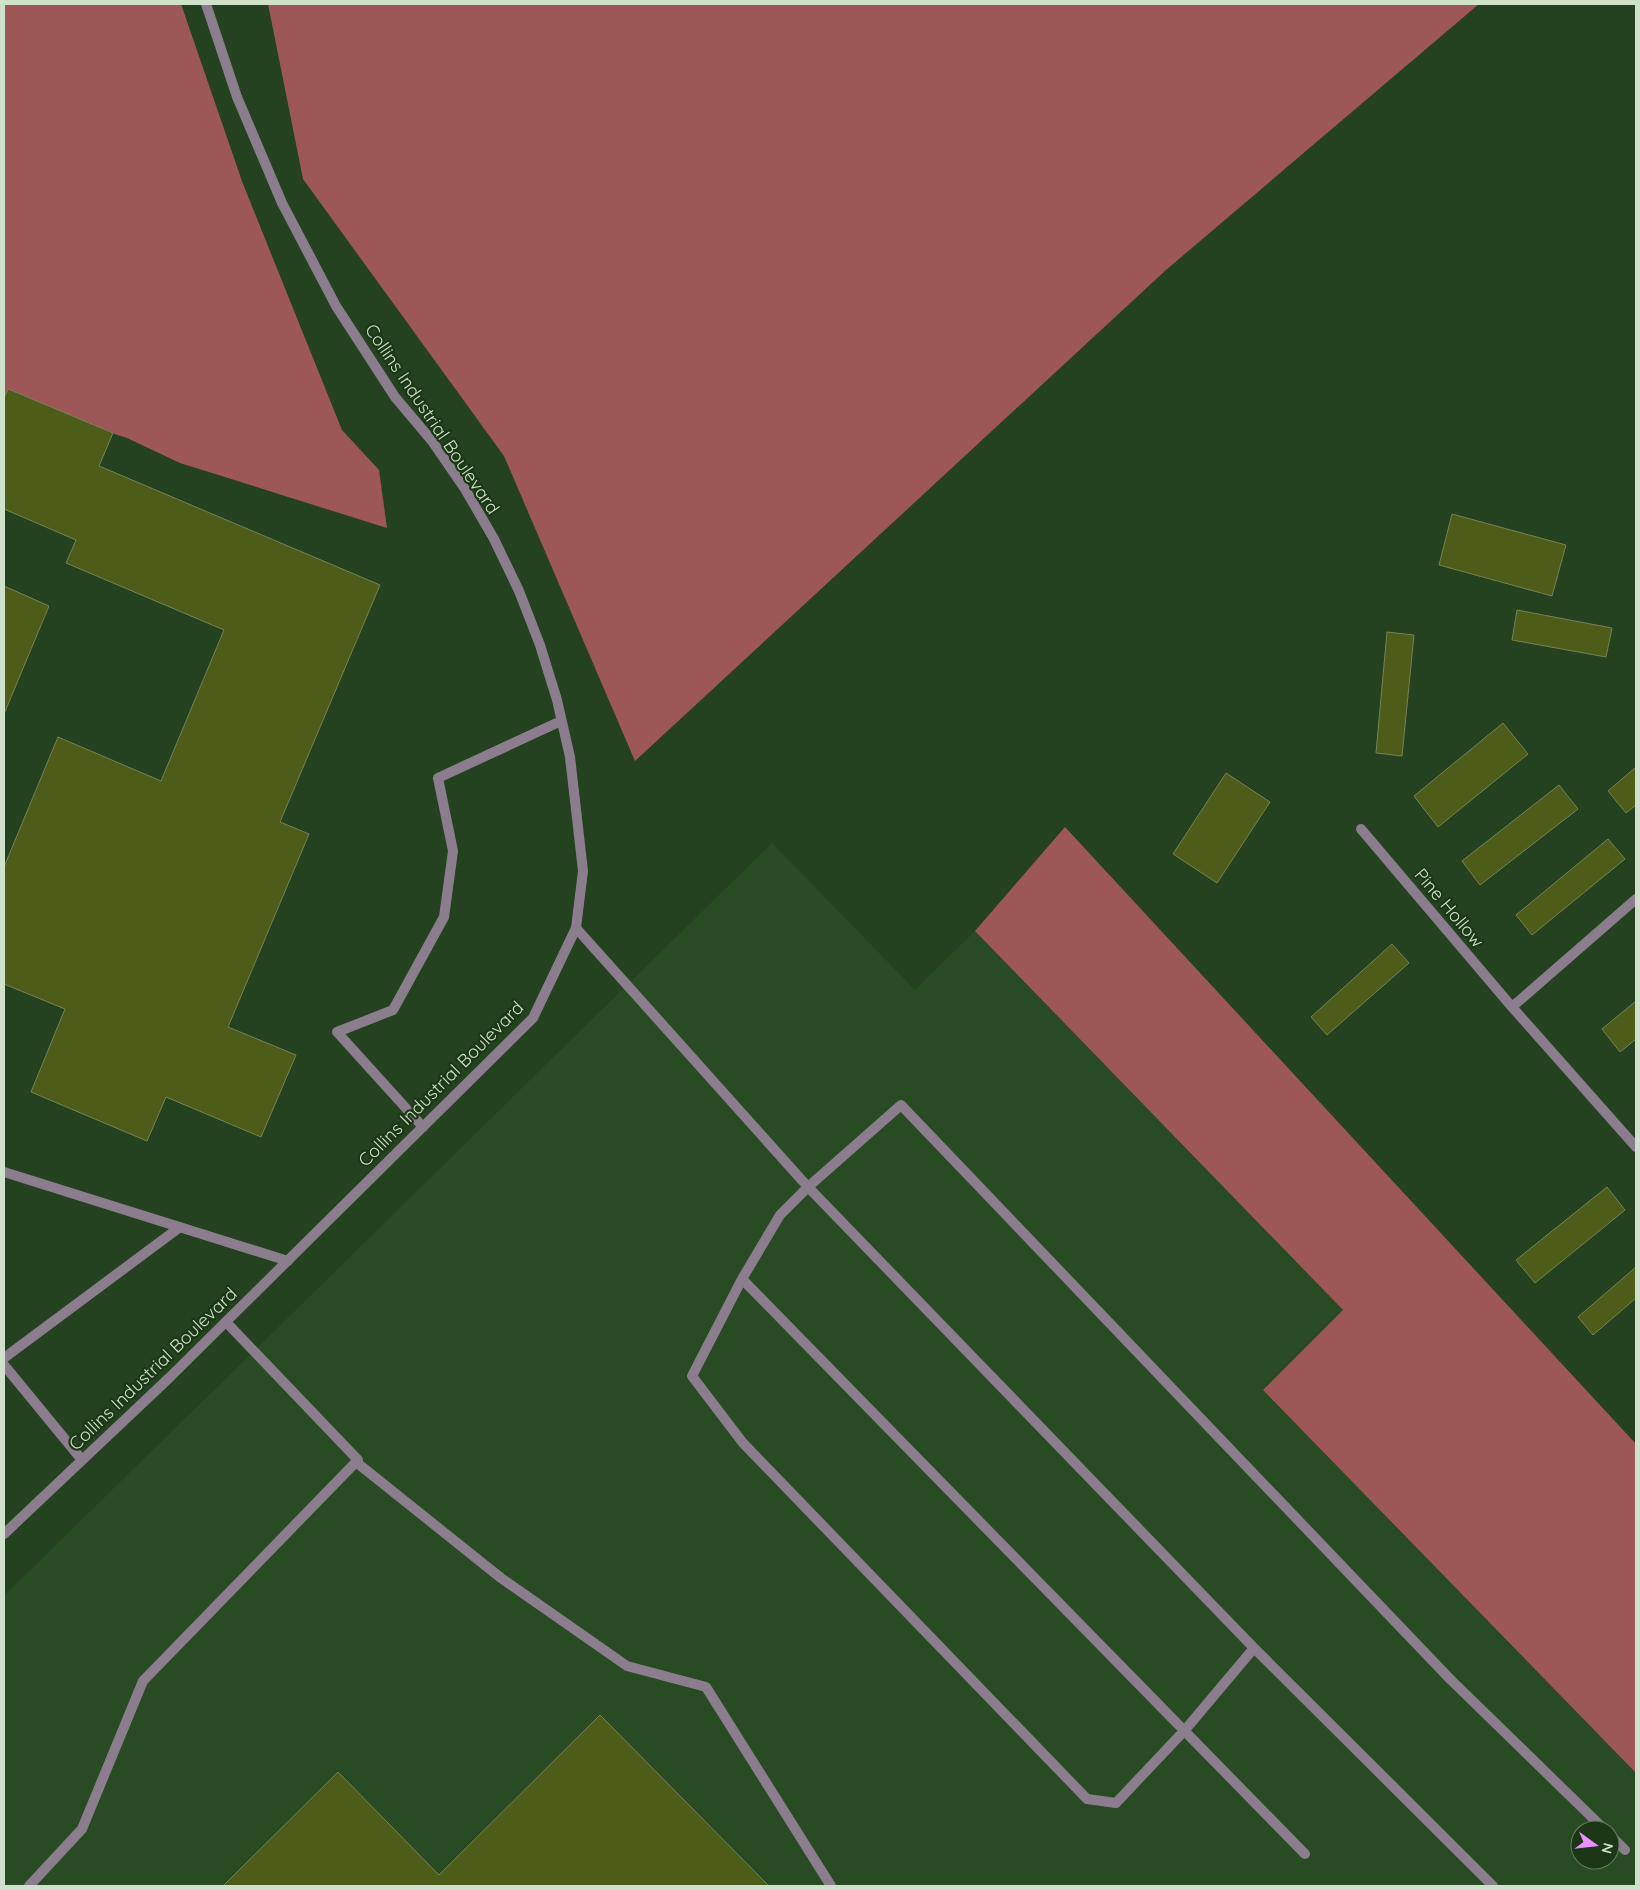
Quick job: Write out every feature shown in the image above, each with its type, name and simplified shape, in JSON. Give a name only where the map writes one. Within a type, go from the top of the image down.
[{"type":"street","name":"Collins Industrial Boulevard","points":[[4,1534],[226,1322],[533,1018],[576,928],[584,871],[570,757],[540,644],[519,591],[494,539],[465,489],[432,441],[395,396],[336,306],[282,204],[237,97],[206,4]]},
{"type":"street","points":[[423,1127],[337,1032],[393,1010],[444,917],[453,851],[438,778],[561,721]]},
{"type":"street","name":"Pine Hollow","points":[[1362,829],[1512,1008],[1636,1147]]},
{"type":"street","points":[[1512,1008],[1636,899]]},
{"type":"street","points":[[576,928],[808,1187],[1254,1648],[1493,1886]]},
{"type":"street","points":[[1254,1648],[1185,1730],[1116,1803],[1087,1799],[742,1443],[692,1376],[742,1279],[780,1215],[808,1187],[901,1105],[1450,1679],[1595,1820]]},
{"type":"street","points":[[4,1172],[288,1260]]},
{"type":"street","points":[[4,1358],[180,1227]]},
{"type":"street","points":[[742,1279],[1305,1854]]},
{"type":"street","points":[[28,1886],[82,1829],[142,1681],[358,1460],[226,1322]]},
{"type":"street","points":[[4,1365],[82,1460]]},
{"type":"street","points":[[356,1462],[501,1578],[627,1666],[706,1687],[832,1886]]},
{"type":"street","points":[[1620,1845],[1625,1850]]},
{"type":"shaded area","points":[[4,4],[181,4],[243,184],[342,430],[379,470],[387,528],[180,463],[127,438],[71,420],[15,405],[4,410]]},
{"type":"shaded area","points":[[268,4],[1479,4],[1166,270],[635,761],[504,456],[303,179]]},
{"type":"shaded area","points":[[1065,827],[1636,1444],[1636,1773],[1263,1390],[1343,1310],[975,931]]},
{"type":"shaded area","points":[[772,843],[915,990],[975,931],[1343,1310],[1263,1390],[1636,1773],[1636,1886],[4,1886],[4,1596]]},
{"type":"building","points":[[8,389],[113,433],[99,466],[380,585],[280,822],[309,834],[228,1027],[296,1055],[261,1137],[166,1097],[147,1141],[31,1092],[65,1009],[4,984],[4,867],[58,737],[161,781],[224,630],[66,563],[76,540],[4,509],[4,398]]},
{"type":"building","points":[[1452,514],[1566,545],[1552,596],[1439,565]]},
{"type":"building","points":[[4,586],[49,606],[4,714]]},
{"type":"building","points":[[1517,610],[1612,628],[1606,657],[1512,640]]},
{"type":"building","points":[[1387,632],[1414,635],[1402,756],[1376,753]]},
{"type":"building","points":[[1503,723],[1528,754],[1438,827],[1414,796]]},
{"type":"building","points":[[1636,767],[1636,805],[1626,813],[1608,791]]},
{"type":"building","points":[[1226,773],[1270,802],[1217,883],[1173,854]]},
{"type":"building","points":[[1559,785],[1578,809],[1480,885],[1462,861]]},
{"type":"building","points":[[1608,839],[1625,859],[1532,935],[1516,915]]},
{"type":"building","points":[[1392,944],[1409,963],[1327,1035],[1311,1017]]},
{"type":"building","points":[[1636,1001],[1636,1039],[1620,1052],[1602,1029]]},
{"type":"building","points":[[1607,1187],[1625,1210],[1535,1283],[1516,1260]]},
{"type":"building","points":[[1636,1267],[1636,1298],[1593,1335],[1578,1317]]},
{"type":"building","points":[[600,1715],[769,1886],[223,1886],[338,1772],[439,1875]]}]
